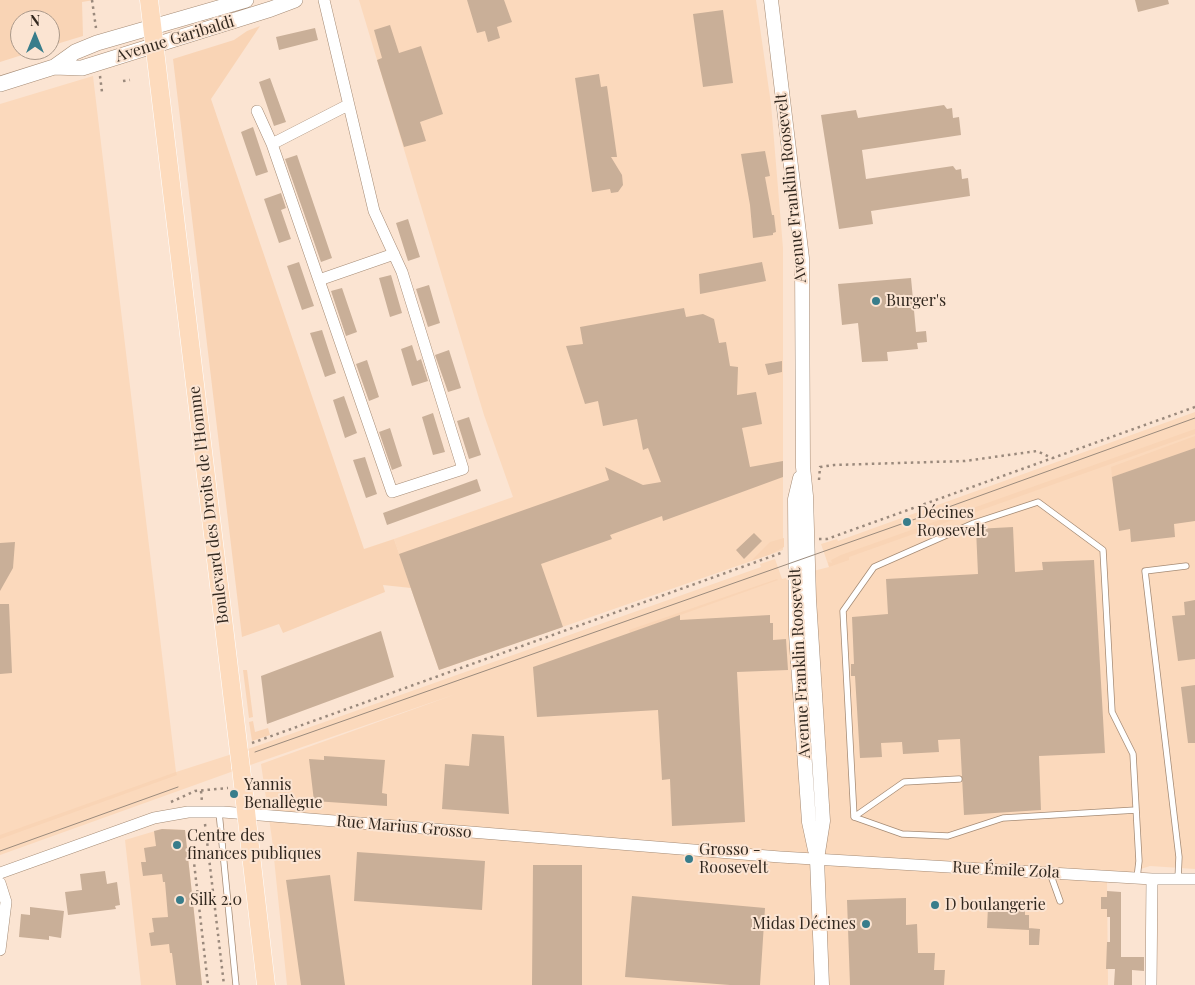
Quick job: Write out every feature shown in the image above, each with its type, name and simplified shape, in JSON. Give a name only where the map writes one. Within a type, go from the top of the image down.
[{"type":"main road","name":"Boulevard des Droits de l'Homme","points":[[149,0],[153,44],[244,755],[243,786],[266,985]]},
{"type":"main road","name":"Avenue Garibaldi","points":[[54,68],[74,52],[97,43],[246,0]]},
{"type":"main road","name":"Avenue Garibaldi","points":[[0,84],[54,68],[82,68],[295,0]]},
{"type":"street","points":[[257,111],[272,144],[392,492],[463,468],[402,272],[374,211],[324,0]]},
{"type":"street","name":"Avenue Franklin Roosevelt","points":[[771,0],[802,258],[803,467],[806,496],[802,599],[823,821],[817,859],[822,985]]},
{"type":"street","points":[[272,144],[348,104]]},
{"type":"street","points":[[319,280],[394,254]]},
{"type":"street","name":"Rue Marius Grosso","points":[[0,873],[140,822],[170,815],[204,812],[246,813],[817,859]]},
{"type":"street","name":"Rue Émile Zola","points":[[817,859],[1152,879],[1195,879]]},
{"type":"street","points":[[1151,985],[1152,879]]},
{"type":"street","points":[[0,884],[6,902],[0,950]]},
{"type":"lane","points":[[854,817],[842,611],[874,567],[974,523],[1038,502],[1103,550],[1112,712],[1133,754],[1139,861],[1137,878]]},
{"type":"lane","points":[[1178,879],[1178,848],[1145,571],[1186,566]]},
{"type":"lane","points":[[854,817],[904,782],[959,778]]},
{"type":"lane","points":[[854,817],[902,834],[948,836],[1003,818],[1136,810]]},
{"type":"lane","points":[[219,812],[236,985]]},
{"type":"lane","points":[[1050,873],[1060,901]]},
{"type":"path","points":[[92,0],[96,20],[97,43]]},
{"type":"path","points":[[99,70],[102,92]]},
{"type":"path","points":[[123,81],[130,80]]},
{"type":"path","points":[[815,538],[827,539],[1195,407]]},
{"type":"path","points":[[819,482],[820,467],[834,465],[965,461],[1037,451],[1052,458]]},
{"type":"path","points":[[244,755],[780,555],[784,551]]},
{"type":"path","points":[[195,791],[243,786]]},
{"type":"path","points":[[201,791],[224,985]]},
{"type":"path","points":[[192,845],[208,985]]},
{"type":"shaded area","points":[[0,0],[94,0],[82,2],[83,36],[60,43],[60,10],[10,10],[10,59],[0,62]]},
{"type":"shaded area","points":[[359,0],[756,0],[771,104],[783,248],[783,550],[439,670],[394,539],[513,497],[484,415]]},
{"type":"shaded area","points":[[260,26],[211,99],[364,549],[394,539],[411,588],[383,585],[385,592],[283,633],[279,624],[242,637],[173,59],[234,40],[247,31]]},
{"type":"shaded area","points":[[93,76],[176,772],[254,747],[761,567],[760,564],[775,559],[782,579],[829,567],[821,544],[837,539],[838,541],[1195,412],[1195,869],[1150,866],[1107,880],[1108,985],[287,985],[272,839],[261,764],[456,694],[256,763],[0,855],[0,104]]},
{"type":"shaded area","points":[[1195,429],[1195,434],[849,557],[849,560],[829,567],[828,562],[832,563],[831,560],[841,555]]},
{"type":"shaded area","points":[[1195,436],[1195,448],[1112,477],[1111,467]]},
{"type":"shaded area","points":[[784,538],[784,547],[751,561],[770,542]]},
{"type":"shaded area","points":[[778,580],[630,633],[629,630]]},
{"type":"shaded area","points":[[243,670],[247,670],[253,717],[249,718]]},
{"type":"shaded area","points":[[253,721],[255,732],[268,728],[270,735],[252,741],[249,722]]},
{"type":"shaded area","points":[[176,772],[177,775],[0,839],[0,835]]},
{"type":"shaded area","points":[[162,829],[185,830],[202,985],[141,985],[125,840]]},
{"type":"building","points":[[467,0],[504,0],[512,22],[497,27],[500,38],[488,42],[485,31],[477,33]]},
{"type":"building","points":[[1135,0],[1168,0],[1169,4],[1138,12]]},
{"type":"building","points":[[723,10],[733,83],[703,87],[693,14]]},
{"type":"building","points":[[390,25],[399,53],[421,46],[443,114],[420,122],[426,141],[404,147],[377,60],[382,58],[374,30]]},
{"type":"building","points":[[315,28],[318,40],[279,50],[276,37]]},
{"type":"building","points":[[599,74],[601,87],[607,86],[617,157],[611,157],[622,175],[623,185],[618,192],[611,193],[610,189],[592,192],[575,78]]},
{"type":"building","points":[[270,78],[286,122],[274,126],[259,82]]},
{"type":"building","points":[[944,105],[947,109],[952,108],[953,118],[959,117],[961,135],[862,150],[866,179],[953,166],[956,170],[961,169],[962,179],[968,178],[970,196],[871,211],[873,224],[839,229],[821,115],[856,110],[858,118]]},
{"type":"building","points":[[253,127],[268,172],[256,176],[241,132]]},
{"type":"building","points":[[765,151],[770,176],[765,177],[776,232],[773,235],[753,238],[750,205],[741,154]]},
{"type":"building","points":[[297,155],[332,258],[321,262],[285,159]]},
{"type":"building","points":[[281,193],[286,208],[281,210],[291,239],[279,243],[264,199]]},
{"type":"building","points":[[408,219],[420,257],[408,261],[396,223]]},
{"type":"building","points":[[299,262],[314,306],[302,310],[287,266]]},
{"type":"building","points":[[762,262],[766,281],[700,294],[699,274]]},
{"type":"building","points":[[391,275],[402,313],[390,317],[379,278]]},
{"type":"building","points":[[911,278],[916,332],[926,331],[927,342],[917,343],[918,349],[887,352],[888,361],[862,362],[858,323],[842,325],[838,284]]},
{"type":"building","points":[[429,285],[440,323],[428,327],[416,289]]},
{"type":"building","points":[[342,288],[357,332],[346,336],[331,291]]},
{"type":"building","points":[[684,308],[686,317],[703,314],[714,319],[719,343],[726,342],[730,366],[738,367],[737,395],[756,392],[762,424],[742,428],[750,467],[783,461],[783,477],[663,521],[662,516],[610,535],[612,539],[541,564],[563,627],[439,670],[399,554],[609,480],[605,467],[643,485],[661,482],[648,448],[643,450],[637,419],[603,426],[598,401],[585,404],[566,346],[583,344],[580,327]]},
{"type":"building","points":[[322,330],[336,373],[325,377],[310,333]]},
{"type":"building","points":[[412,345],[417,361],[421,359],[428,381],[412,386],[401,349]]},
{"type":"building","points":[[449,350],[461,388],[448,392],[435,355]]},
{"type":"building","points":[[367,360],[379,397],[369,401],[356,364]]},
{"type":"building","points":[[782,361],[782,372],[768,375],[765,364]]},
{"type":"building","points":[[344,396],[357,433],[345,438],[333,400]]},
{"type":"building","points":[[433,413],[445,452],[433,455],[422,417]]},
{"type":"building","points":[[469,417],[481,455],[469,459],[457,421]]},
{"type":"building","points":[[390,428],[402,466],[392,470],[379,432]]},
{"type":"building","points":[[1195,448],[1195,521],[1174,524],[1175,537],[1131,542],[1130,529],[1119,531],[1112,477]]},
{"type":"building","points":[[365,457],[377,494],[366,498],[353,460]]},
{"type":"building","points":[[477,479],[481,491],[387,525],[383,513]]},
{"type":"building","points":[[1013,527],[1015,572],[1043,570],[1042,562],[1094,560],[1105,753],[1039,756],[1041,810],[964,815],[960,739],[938,740],[939,752],[903,754],[902,742],[881,743],[882,757],[860,758],[855,676],[851,676],[851,664],[854,664],[852,617],[888,614],[886,579],[978,574],[976,529]]},
{"type":"building","points":[[754,533],[762,541],[744,559],[736,550]]},
{"type":"building","points":[[15,542],[13,568],[0,591],[0,543]]},
{"type":"building","points":[[1195,600],[1195,659],[1178,661],[1172,616],[1185,615],[1184,602]]},
{"type":"building","points":[[0,604],[9,604],[12,673],[0,674]]},
{"type":"building","points":[[680,615],[680,620],[770,615],[770,623],[773,623],[773,640],[786,639],[788,670],[737,672],[745,822],[672,826],[670,779],[662,780],[658,710],[537,717],[533,667]]},
{"type":"building","points":[[381,631],[394,677],[267,724],[261,676]]},
{"type":"building","points":[[1195,685],[1195,743],[1188,743],[1181,687]]},
{"type":"building","points":[[472,734],[504,736],[509,814],[442,809],[445,764],[469,766]]},
{"type":"building","points":[[324,756],[385,760],[382,793],[387,794],[387,806],[314,801],[309,759],[324,760]]},
{"type":"building","name":"Silk 2.0","points":[[162,829],[185,830],[202,985],[176,985],[169,944],[151,946],[149,933],[154,932],[152,918],[168,917],[165,882],[163,882],[162,874],[143,876],[141,862],[146,862],[144,848],[156,846],[154,831]]},
{"type":"building","points":[[357,852],[485,861],[482,910],[354,901]]},
{"type":"building","points":[[533,865],[582,865],[582,985],[532,985]]},
{"type":"building","points":[[105,871],[107,884],[117,882],[120,905],[115,906],[116,909],[68,915],[65,892],[82,890],[80,874]]},
{"type":"building","points":[[330,875],[345,985],[301,985],[286,880]]},
{"type":"building","points":[[1107,891],[1121,892],[1121,957],[1144,957],[1144,971],[1132,970],[1132,985],[1114,985],[1115,969],[1106,969],[1107,942],[1110,942],[1110,917],[1107,917],[1107,909],[1101,909],[1101,897],[1107,897]]},
{"type":"building","points":[[632,896],[765,908],[760,985],[730,985],[625,977]]},
{"type":"building","points":[[906,898],[906,925],[917,924],[918,953],[935,953],[934,970],[945,970],[944,985],[850,985],[847,900]]},
{"type":"building","points":[[30,907],[64,911],[61,938],[49,936],[49,940],[19,937],[21,914],[30,915]]},
{"type":"building","points":[[988,907],[1025,908],[1025,915],[1029,915],[1029,930],[987,928]]},
{"type":"building","points":[[1029,928],[1040,929],[1039,945],[1029,945]]},
{"type":"tram line","points":[[255,752],[907,522],[1195,418]]},
{"type":"tram line","points":[[0,851],[178,787]]},
{"type":"place","name":"Burger's","points":[[876,301]]},
{"type":"place","name":"Décines Roosevelt","points":[[907,522]]},
{"type":"place","name":"Yannis Benallègue","points":[[234,794]]},
{"type":"place","name":"Centre des finances publiques","points":[[177,845]]},
{"type":"place","name":"Grosso - Roosevelt","points":[[689,859]]},
{"type":"place","name":"Silk 2.0","points":[[180,900]]},
{"type":"place","name":"D boulangerie","points":[[935,905]]},
{"type":"place","name":"Midas Décines","points":[[866,924]]}]
